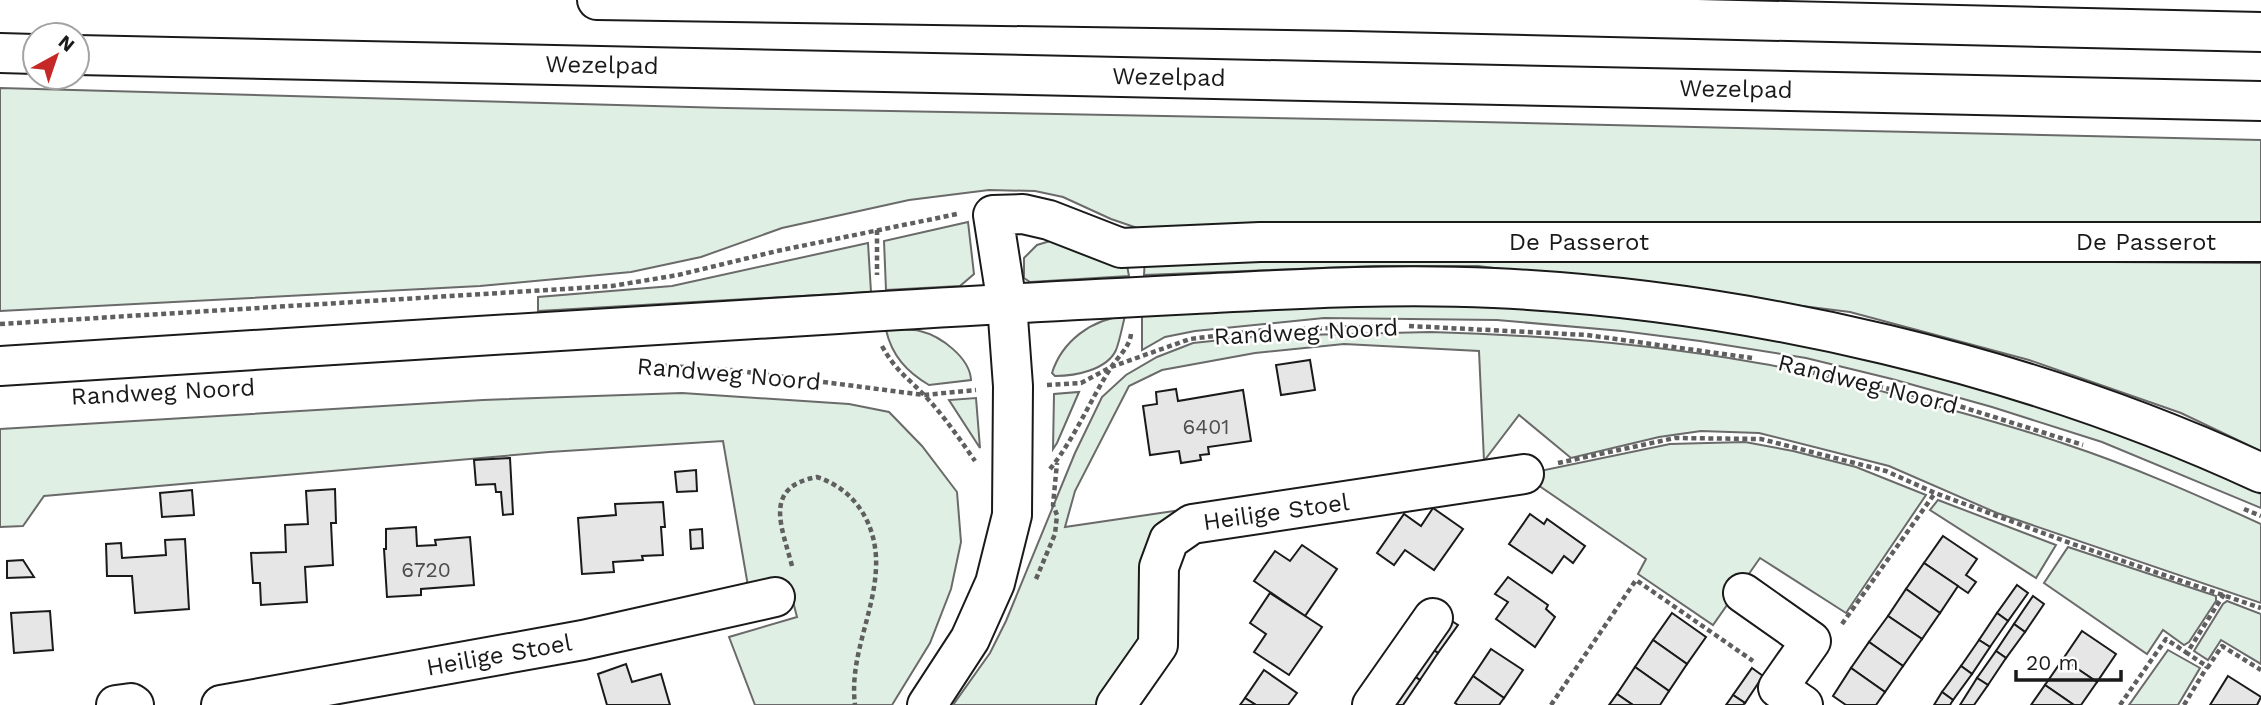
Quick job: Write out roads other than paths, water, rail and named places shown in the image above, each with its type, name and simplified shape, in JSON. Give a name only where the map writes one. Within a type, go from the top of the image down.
[{"type":"main road","points":[[597,0],[1351,11],[2261,32]]},
{"type":"main road","points":[[0,53],[21,54]]},
{"type":"main road","name":"Wezelpad","points":[[91,55],[2261,101]]},
{"type":"main road","name":"De Passerot","points":[[1007,304],[993,215],[1023,214],[1049,220],[1121,248],[1261,242],[2261,242]]},
{"type":"main road","name":"Randweg Noord","points":[[0,366],[1007,304],[1334,287],[1493,288],[1658,303],[1785,322],[1910,351],[2065,396],[2216,452],[2261,473]]},
{"type":"main road","points":[[927,705],[970,639],[995,583],[1012,515],[1013,386],[1007,304]]},
{"type":"main road","name":"Heilige Stoel","points":[[1116,705],[1158,645],[1159,567],[1169,540],[1192,524],[1524,474]]},
{"type":"main road","points":[[1744,593],[1811,640],[1793,693]]},
{"type":"main road","name":"Heilige Stoel","points":[[221,705],[583,640],[775,597]]},
{"type":"main road","points":[[1372,705],[1433,618]]},
{"type":"main road","points":[[116,705],[134,705]]}]
